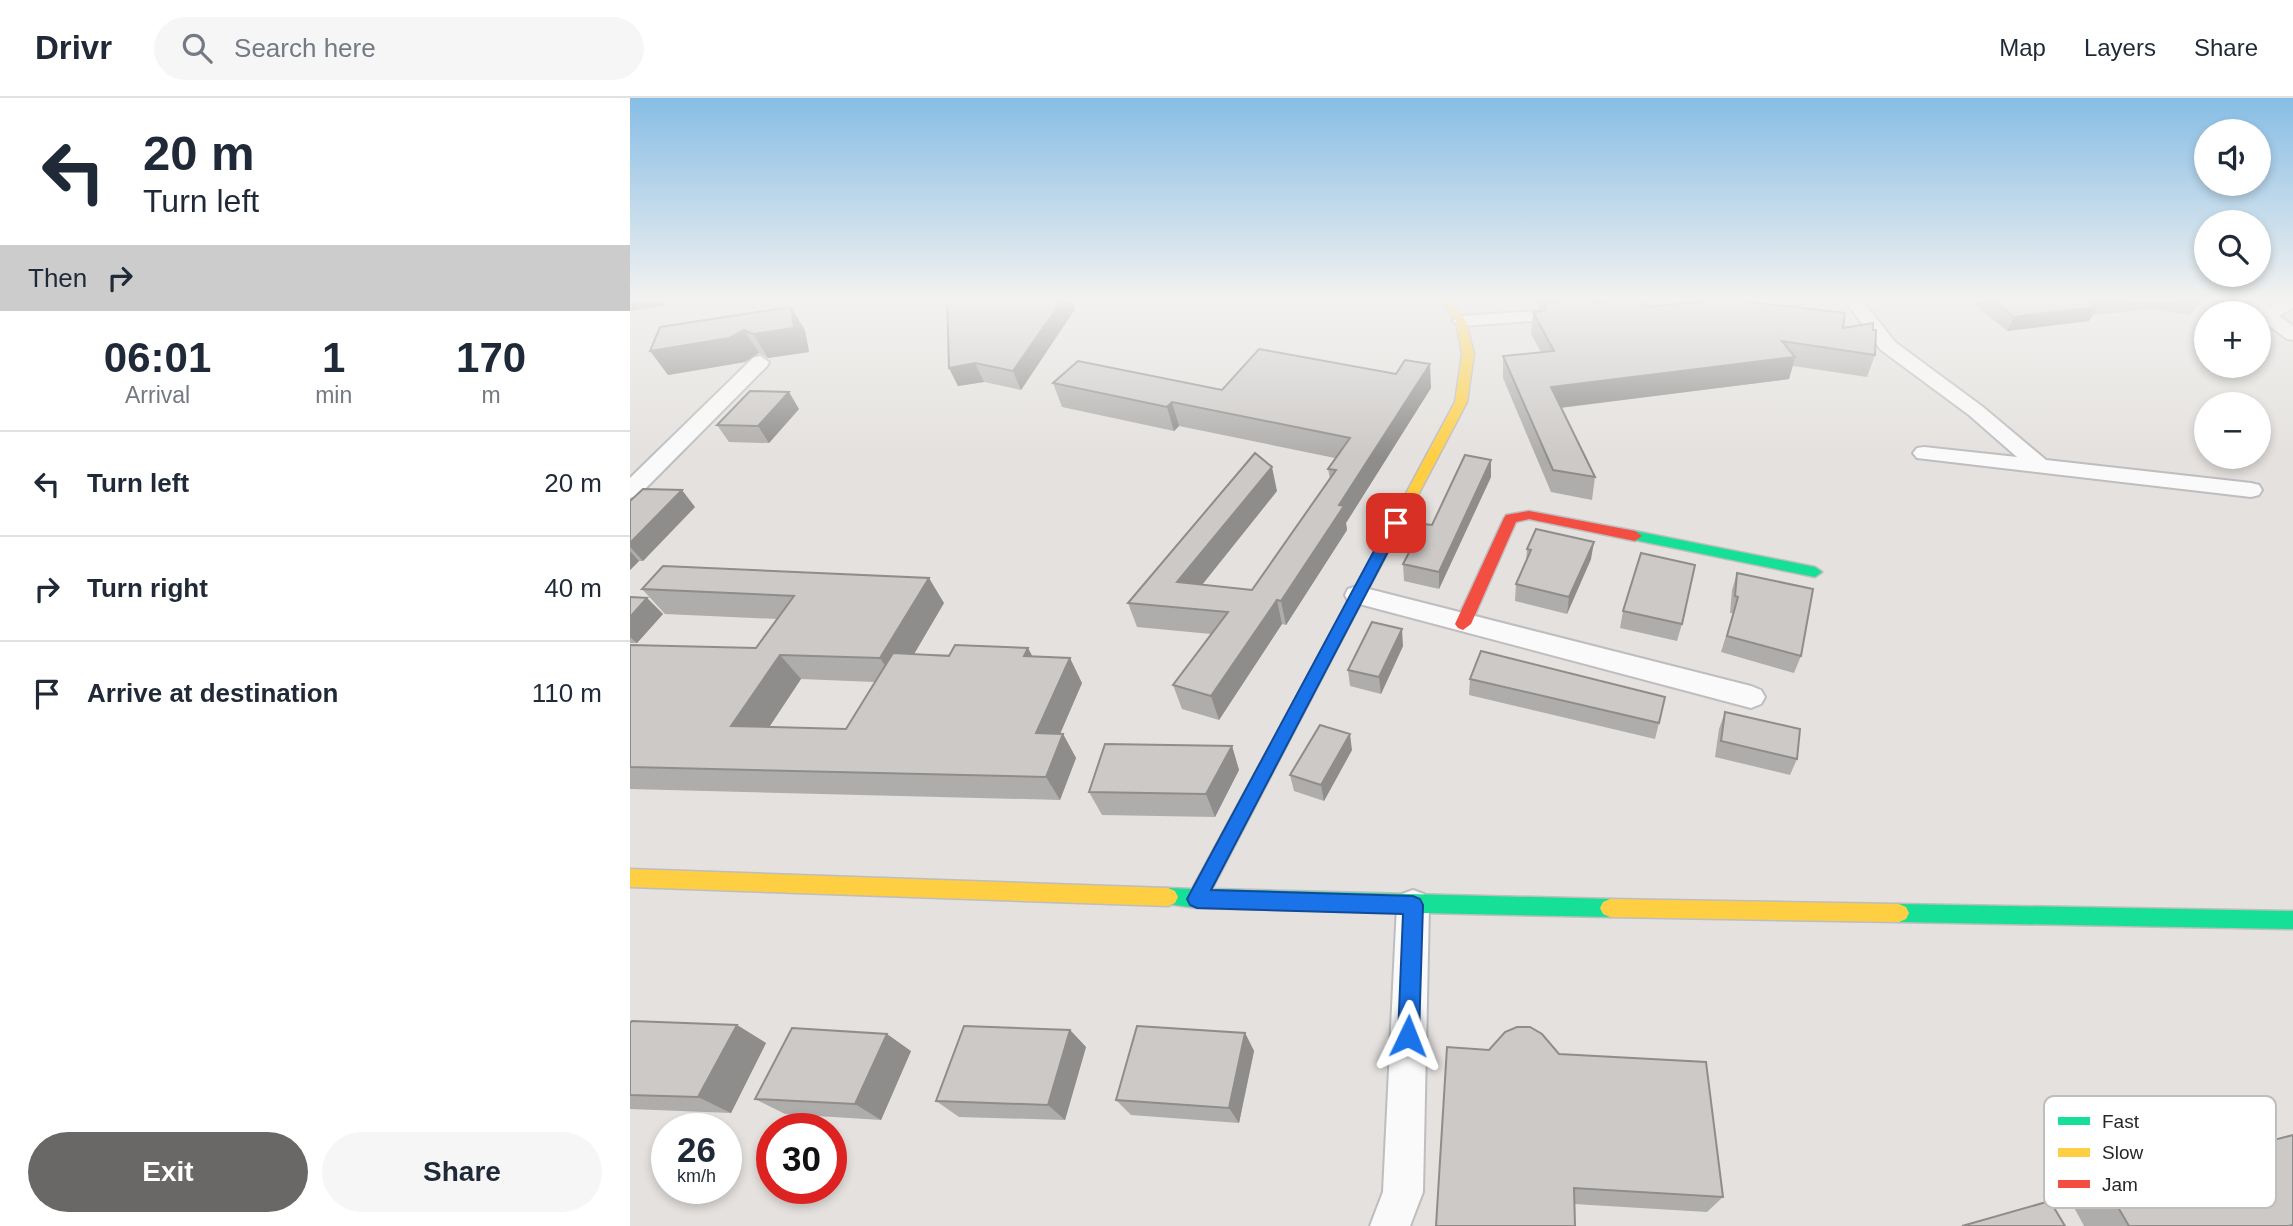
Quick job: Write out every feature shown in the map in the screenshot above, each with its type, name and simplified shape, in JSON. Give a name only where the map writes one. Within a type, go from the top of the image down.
[{"type":"street","points":[[1197,899],[1461,402],[1467,352]]},
{"type":"street","points":[[1896,352],[1976,411],[2040,466]]},
{"type":"street","points":[[630,491],[761,362]]},
{"type":"street","points":[[1924,453],[2251,490]]},
{"type":"street","points":[[1463,624],[1511,518],[1529,515],[1815,572]]},
{"type":"street","points":[[1357,595],[1751,696]]},
{"type":"street","points":[[630,878],[1413,905],[2293,920]]},
{"type":"street","points":[[1390,1226],[1402,1192],[1413,905]]},
{"type":"building","points":[[949,352],[1026,352],[1013,371],[975,363],[949,368]]},
{"type":"building","points":[[1257,352],[1273,352],[1396,374],[1405,360],[1430,364],[1339,505],[1344,506],[1281,601],[1277,600],[1211,696],[1173,685],[1228,612],[1128,603],[1255,453],[1272,467],[1177,582],[1252,590],[1336,470],[1328,469],[1350,438],[1172,402],[1167,407],[1053,383],[1078,361],[1222,390]]},
{"type":"building","points":[[1547,352],[1791,352],[1795,357],[1551,387],[1595,477],[1553,470],[1503,356]]},
{"type":"building","points":[[1853,352],[1875,352],[1875,355]]},
{"type":"building","points":[[750,391],[789,392],[758,426],[717,425]]},
{"type":"building","points":[[1465,455],[1491,460],[1439,572],[1403,564],[1424,524],[1432,525]]},
{"type":"building","points":[[643,489],[682,490],[630,543],[630,501]]},
{"type":"building","points":[[1536,529],[1594,542],[1569,597],[1516,584],[1531,550],[1527,549]]},
{"type":"building","points":[[1641,553],[1695,565],[1682,624],[1623,611]]},
{"type":"building","points":[[663,566],[929,578],[880,658],[780,655],[731,726],[846,729],[893,653],[949,656],[955,645],[1028,648],[1024,656],[1070,658],[1036,733],[1063,734],[1046,777],[630,767],[630,645],[756,648],[794,596],[642,589]]},
{"type":"building","points":[[1737,573],[1813,589],[1801,656],[1727,636],[1738,597],[1735,596]]},
{"type":"building","points":[[630,597],[647,598],[630,617]]},
{"type":"building","points":[[1372,622],[1402,629],[1379,677],[1348,670]]},
{"type":"building","points":[[1481,651],[1665,697],[1659,723],[1470,679]]},
{"type":"building","points":[[1725,712],[1800,729],[1797,759],[1721,741]]},
{"type":"building","points":[[1320,725],[1350,734],[1321,785],[1290,775]]},
{"type":"building","points":[[1105,744],[1232,746],[1206,794],[1089,792]]},
{"type":"building","points":[[632,1021],[737,1025],[698,1097],[630,1095]]},
{"type":"building","points":[[964,1026],[1070,1030],[1048,1105],[936,1101]]},
{"type":"building","points":[[1137,1026],[1245,1033],[1229,1108],[1116,1100]]},
{"type":"building","points":[[1517,1027],[1530,1027],[1542,1034],[1559,1054],[1706,1062],[1723,1197],[1574,1188],[1575,1226],[1436,1226],[1447,1047],[1489,1050],[1505,1032]]},
{"type":"building","points":[[792,1028],[887,1034],[855,1104],[755,1099]]},
{"type":"building","points":[[2293,1135],[2293,1225],[2129,1226],[2118,1208],[2276,1208],[2276,1140]]},
{"type":"building","points":[[2044,1203],[2044,1208],[2054,1208],[2065,1226],[1962,1226]]},
{"type":"traffic: fast","points":[[1635,536],[1815,572]]},
{"type":"traffic: fast","points":[[1197,899],[1352,607]]},
{"type":"traffic: fast","points":[[1168,897],[1610,908]]},
{"type":"traffic: fast","points":[[1899,913],[2293,920]]},
{"type":"traffic: slow","points":[[1352,607],[1461,402],[1467,352]]},
{"type":"traffic: slow","points":[[630,878],[1168,897]]},
{"type":"traffic: slow","points":[[1610,908],[1899,913]]},
{"type":"traffic: jam","points":[[1463,624],[1511,518],[1529,515],[1635,536]]},
{"type":"route","points":[[1396,523],[1197,899],[1413,905],[1408,1036]]}]
